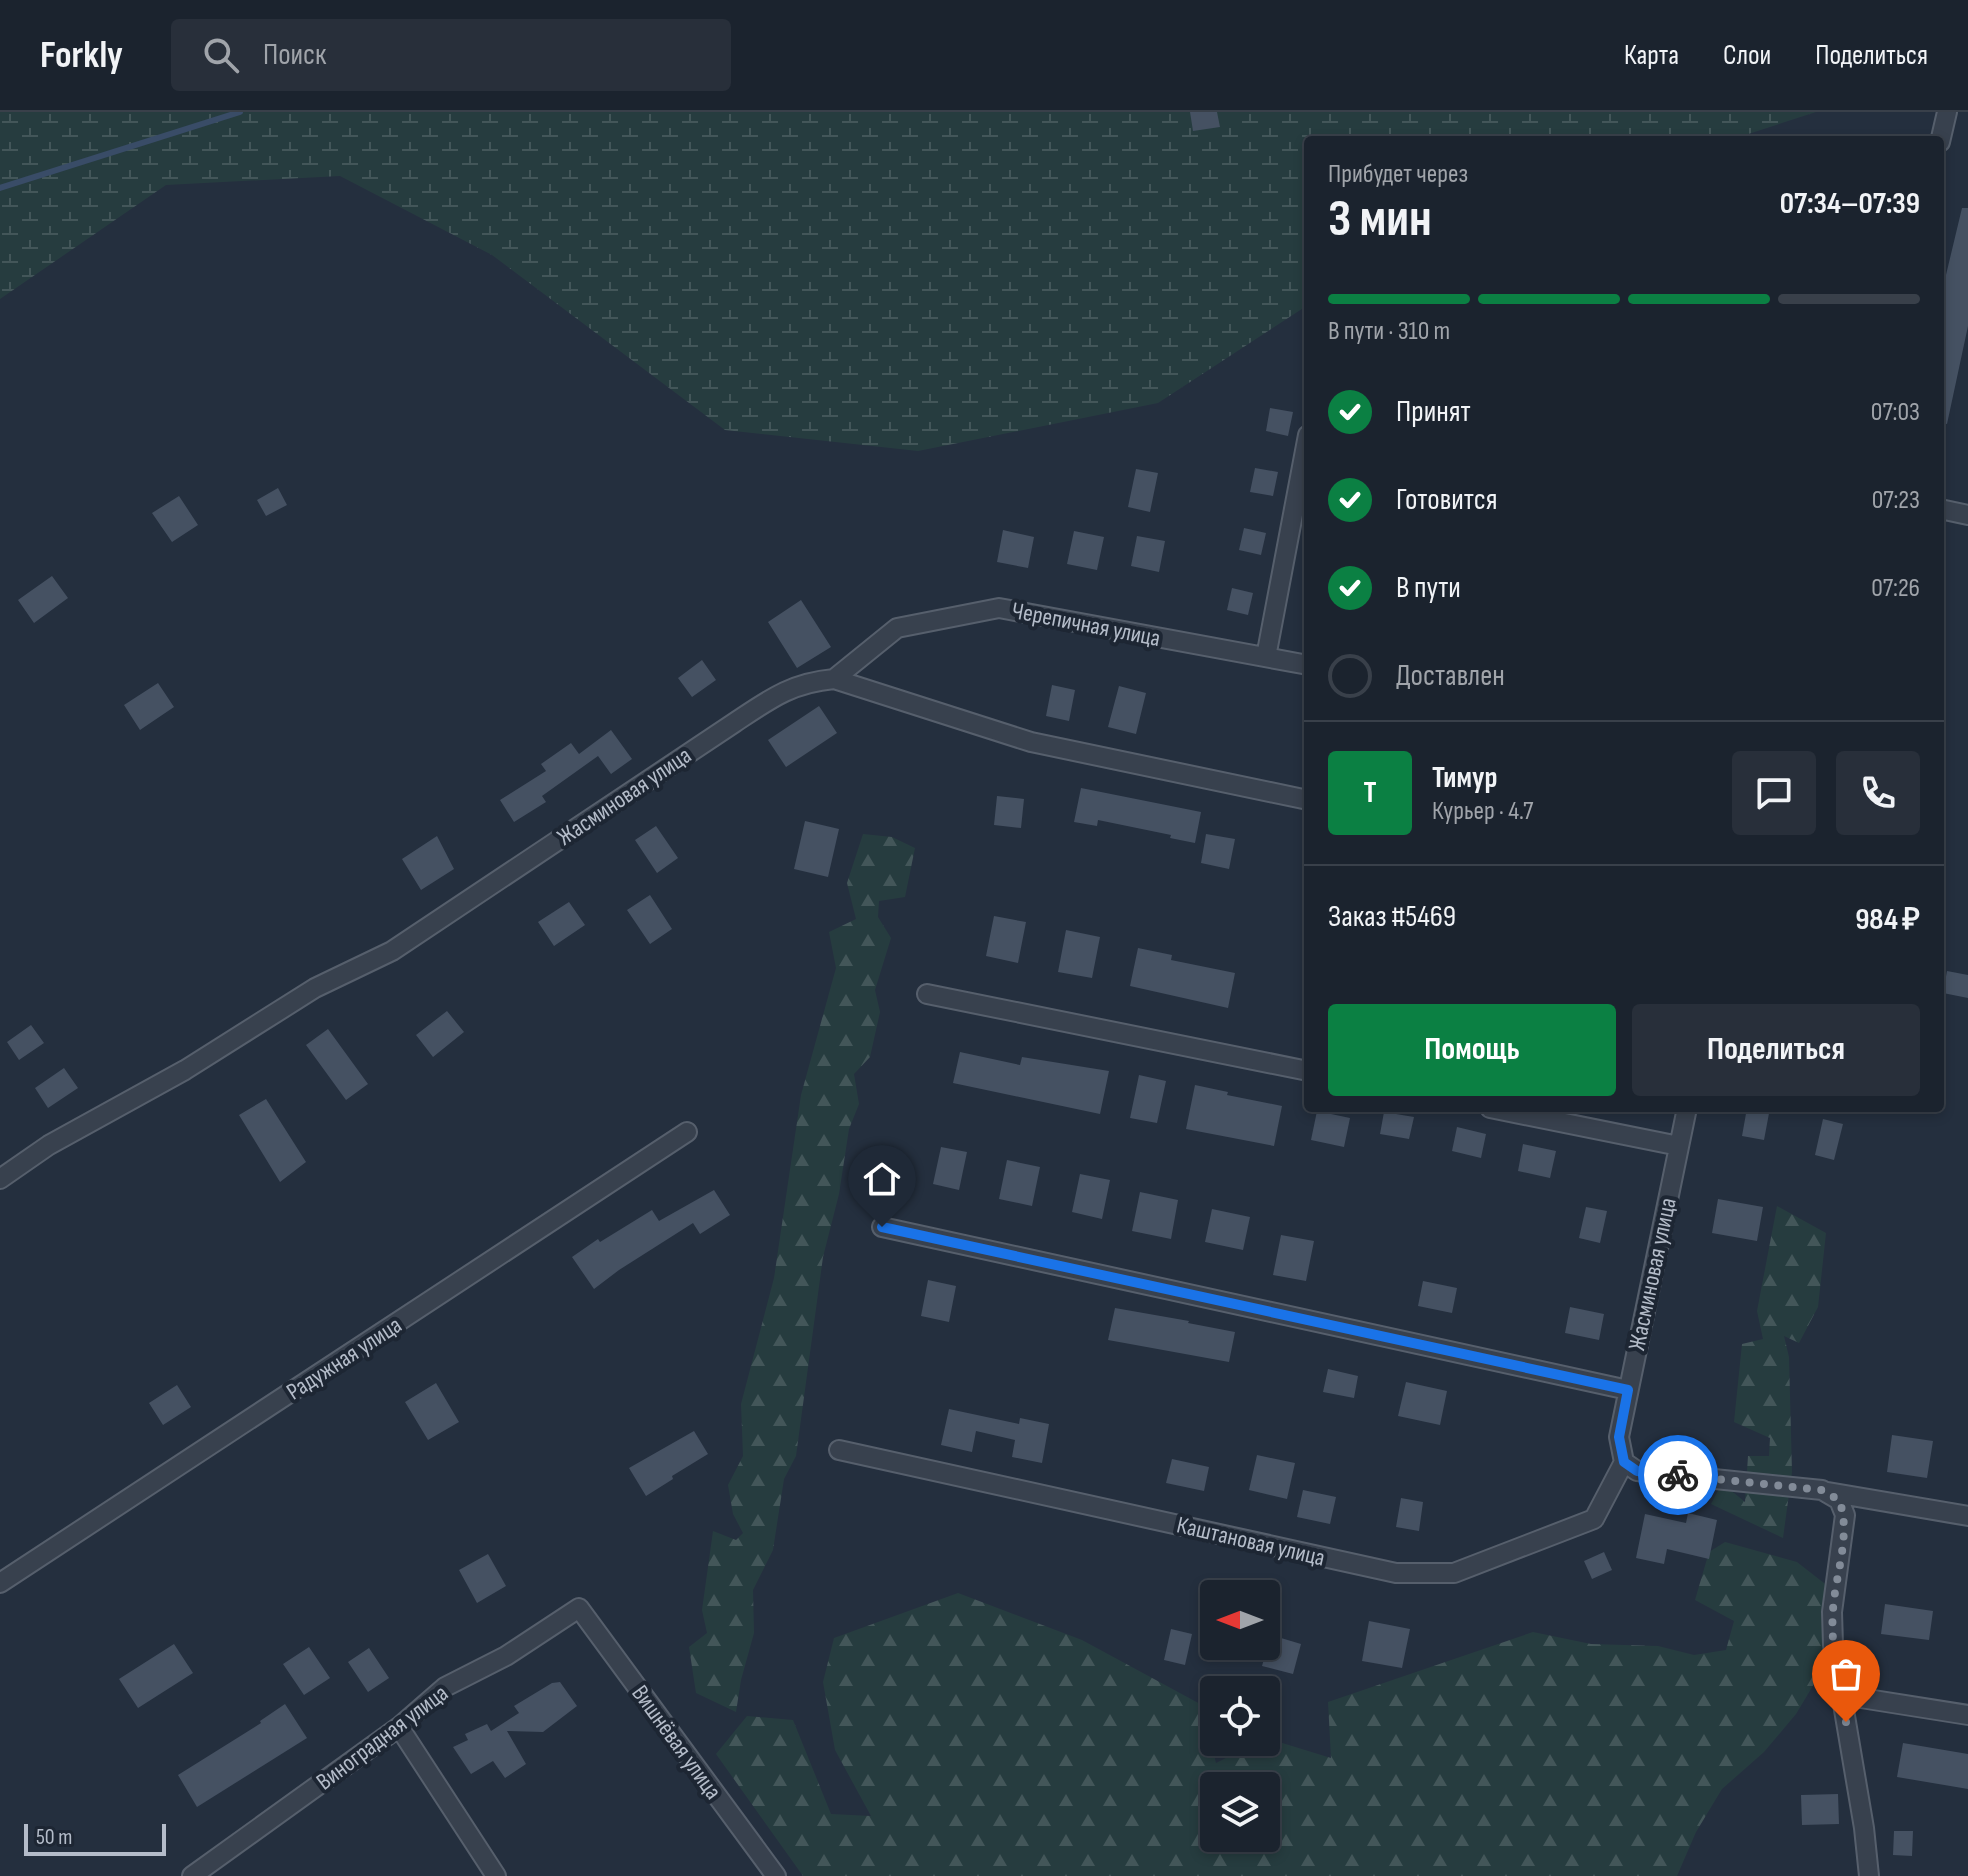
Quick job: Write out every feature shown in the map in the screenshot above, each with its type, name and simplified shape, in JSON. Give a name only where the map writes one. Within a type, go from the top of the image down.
[{"type":"street","points":[[1941,136],[1947,112]]},
{"type":"street","points":[[1266,657],[1304,456]]},
{"type":"street","points":[[1944,510],[1968,515]]},
{"type":"street","name":"Черепичная улица","points":[[834,679],[897,628],[999,608],[1304,664]]},
{"type":"street","name":"Жасминовая улица","points":[[0,1179],[49,1145],[185,1070],[315,988],[392,951],[778,694],[808,682],[834,679],[1031,742],[1304,799]]},
{"type":"street","points":[[927,994],[1304,1070]]},
{"type":"street","points":[[1510,1112],[1679,1146]]},
{"type":"street","name":"Жасминовая улица","points":[[1624,1462],[1619,1437],[1686,1112]]},
{"type":"street","name":"Радужная улица","points":[[0,1583],[687,1132]]},
{"type":"street","points":[[882,1227],[1628,1390]]},
{"type":"street","name":"Каштановая улица","points":[[839,1450],[1396,1573],[1454,1573],[1594,1519],[1624,1462]]},
{"type":"street","points":[[1624,1462],[1637,1471],[1822,1490],[1968,1516]]},
{"type":"street","points":[[1822,1490],[1839,1500],[1845,1515],[1832,1612],[1833,1645],[1864,1828],[1869,1876]]},
{"type":"street","name":"Виноградная улица","points":[[192,1876],[399,1727],[445,1687],[506,1656],[579,1608]]},
{"type":"street","name":"Вишнёвая улица","points":[[579,1608],[776,1876]]},
{"type":"street","points":[[1842,1695],[1968,1715]]},
{"type":"street","points":[[399,1727],[496,1876]]},
{"type":"green space","points":[[0,112],[1816,112],[1742,136],[1304,136],[1304,308],[1158,403],[918,451],[725,430],[492,255],[340,176],[166,185],[0,299]]},
{"type":"green space","points":[[863,834],[892,837],[915,848],[905,897],[879,901],[878,917],[891,938],[875,990],[880,1012],[870,1057],[854,1074],[859,1104],[849,1129],[839,1194],[823,1257],[796,1456],[784,1479],[773,1550],[753,1590],[754,1633],[736,1712],[696,1693],[689,1647],[707,1633],[702,1610],[713,1531],[736,1540],[743,1533],[733,1514],[728,1485],[743,1456],[741,1404],[774,1278],[801,1095],[836,968],[829,932],[856,919],[847,883]]},
{"type":"green space","points":[[1777,1206],[1826,1233],[1818,1307],[1799,1343],[1784,1336],[1789,1357],[1792,1472],[1783,1538],[1711,1504],[1722,1483],[1745,1502],[1748,1456],[1769,1456],[1770,1438],[1734,1422],[1742,1344],[1763,1339],[1757,1311]]},
{"type":"green space","points":[[1725,1542],[1797,1562],[1829,1587],[1823,1669],[1796,1714],[1764,1752],[1722,1789],[1696,1832],[1677,1876],[803,1876],[716,1754],[747,1716],[793,1720],[831,1814],[871,1816],[835,1750],[823,1682],[834,1638],[958,1593],[1082,1640],[1200,1704],[1200,1756],[1214,1756],[1216,1763],[1230,1756],[1280,1756],[1280,1742],[1331,1758],[1328,1702],[1533,1632],[1591,1644],[1658,1646],[1694,1655],[1726,1650],[1734,1621],[1695,1600],[1709,1552]]},
{"type":"building","points":[[1190,112],[1217,112],[1220,127],[1193,131]]},
{"type":"building","points":[[1962,208],[1968,208],[1968,326],[1947,424],[1944,424],[1944,283]]},
{"type":"building","points":[[1270,408],[1293,412],[1288,436],[1266,431]]},
{"type":"building","points":[[1255,468],[1278,472],[1273,496],[1250,492]]},
{"type":"building","points":[[1136,469],[1158,473],[1150,512],[1128,507]]},
{"type":"building","points":[[278,488],[287,505],[266,516],[257,500]]},
{"type":"building","points":[[179,496],[198,525],[172,542],[152,513]]},
{"type":"building","points":[[1244,528],[1266,533],[1261,555],[1239,550]]},
{"type":"building","points":[[1003,530],[1034,537],[1028,568],[997,562]]},
{"type":"building","points":[[1074,531],[1104,537],[1097,570],[1067,564]]},
{"type":"building","points":[[1137,536],[1165,541],[1159,572],[1131,566]]},
{"type":"building","points":[[52,576],[68,598],[34,623],[18,600]]},
{"type":"building","points":[[1232,588],[1253,593],[1248,615],[1227,610]]},
{"type":"building","points":[[801,600],[831,647],[797,668],[768,622]]},
{"type":"building","points":[[702,660],[716,680],[692,697],[678,678]]},
{"type":"building","points":[[158,683],[174,707],[140,730],[124,705]]},
{"type":"building","points":[[1052,685],[1075,690],[1069,721],[1046,716]]},
{"type":"building","points":[[1119,686],[1146,693],[1136,734],[1108,727]]},
{"type":"building","points":[[819,706],[837,733],[786,767],[768,740]]},
{"type":"building","points":[[611,730],[632,759],[611,774],[598,756],[542,796],[546,802],[514,822],[500,800],[546,771],[541,764],[571,743],[579,754]]},
{"type":"building","points":[[1081,788],[1201,812],[1195,843],[1098,820],[1097,826],[1074,822]]},
{"type":"building","points":[[997,796],[1024,799],[1021,828],[994,825]]},
{"type":"building","points":[[805,821],[839,829],[828,877],[794,869]]},
{"type":"building","points":[[656,826],[678,858],[657,873],[635,840]]},
{"type":"building","points":[[1206,834],[1235,839],[1229,869],[1201,863]]},
{"type":"building","points":[[437,836],[454,869],[421,890],[402,859]]},
{"type":"building","points":[[650,895],[672,929],[650,944],[627,910]]},
{"type":"building","points":[[569,902],[585,925],[554,946],[538,922]]},
{"type":"building","points":[[994,916],[1026,922],[1018,963],[986,956]]},
{"type":"building","points":[[1066,930],[1100,937],[1092,978],[1058,972]]},
{"type":"building","points":[[1138,948],[1172,955],[1171,960],[1235,973],[1228,1008],[1130,986]]},
{"type":"building","points":[[1947,971],[1968,975],[1968,998],[1944,993]]},
{"type":"building","points":[[447,1011],[464,1032],[433,1057],[416,1035]]},
{"type":"building","points":[[31,1025],[44,1043],[19,1060],[7,1042]]},
{"type":"building","points":[[328,1029],[368,1084],[346,1100],[306,1045]]},
{"type":"building","points":[[960,1052],[1020,1065],[1022,1057],[1109,1071],[1100,1114],[953,1083]]},
{"type":"building","points":[[64,1068],[78,1088],[48,1108],[35,1088]]},
{"type":"building","points":[[1139,1075],[1166,1081],[1157,1123],[1130,1118]]},
{"type":"building","points":[[1195,1085],[1282,1106],[1274,1146],[1186,1129]]},
{"type":"building","points":[[266,1099],[306,1162],[280,1182],[239,1115]]},
{"type":"building","points":[[1317,1112],[1350,1118],[1344,1147],[1311,1140]]},
{"type":"building","points":[[1384,1112],[1414,1117],[1409,1139],[1380,1134]]},
{"type":"building","points":[[1746,1112],[1769,1112],[1764,1140],[1742,1136]]},
{"type":"building","points":[[1823,1119],[1843,1124],[1834,1160],[1815,1155]]},
{"type":"building","points":[[1457,1127],[1486,1134],[1481,1158],[1452,1151]]},
{"type":"building","points":[[1523,1144],[1556,1151],[1550,1178],[1518,1171]]},
{"type":"building","points":[[941,1147],[967,1152],[959,1190],[933,1184]]},
{"type":"building","points":[[1007,1160],[1040,1167],[1032,1206],[999,1199]]},
{"type":"building","points":[[1080,1174],[1110,1180],[1102,1219],[1072,1212]]},
{"type":"building","points":[[714,1190],[730,1215],[700,1234],[693,1223],[594,1289],[572,1257],[652,1210],[659,1221]]},
{"type":"building","points":[[1140,1192],[1178,1200],[1171,1239],[1132,1231]]},
{"type":"building","points":[[1718,1199],[1763,1207],[1757,1241],[1712,1233]]},
{"type":"building","points":[[1586,1207],[1607,1211],[1600,1243],[1579,1238]]},
{"type":"building","points":[[1212,1209],[1250,1217],[1243,1250],[1205,1242]]},
{"type":"building","points":[[1281,1235],[1314,1241],[1306,1281],[1273,1275]]},
{"type":"building","points":[[928,1280],[956,1286],[949,1322],[921,1316]]},
{"type":"building","points":[[1423,1281],[1457,1288],[1452,1313],[1418,1306]]},
{"type":"building","points":[[1570,1307],[1604,1314],[1599,1340],[1565,1333]]},
{"type":"building","points":[[1115,1308],[1235,1332],[1229,1362],[1108,1340]]},
{"type":"building","points":[[1328,1369],[1358,1376],[1354,1398],[1323,1392]]},
{"type":"building","points":[[1406,1382],[1447,1391],[1440,1425],[1398,1416]]},
{"type":"building","points":[[436,1383],[459,1422],[428,1440],[405,1402]]},
{"type":"building","points":[[177,1385],[191,1407],[163,1425],[149,1403]]},
{"type":"building","points":[[949,1409],[1019,1424],[1020,1418],[1049,1424],[1042,1463],[1012,1457],[1015,1440],[976,1431],[972,1452],[941,1445]]},
{"type":"building","points":[[694,1431],[708,1454],[646,1496],[629,1468]]},
{"type":"building","points":[[1892,1435],[1933,1441],[1927,1478],[1887,1472]]},
{"type":"building","points":[[1257,1455],[1295,1463],[1287,1499],[1249,1490]]},
{"type":"building","points":[[1172,1459],[1209,1467],[1204,1491],[1166,1483]]},
{"type":"building","points":[[1303,1490],[1336,1497],[1330,1524],[1297,1517]]},
{"type":"building","points":[[1401,1498],[1423,1502],[1419,1531],[1396,1527]]},
{"type":"building","points":[[1688,1513],[1717,1520],[1709,1559],[1667,1549],[1664,1564],[1636,1558],[1645,1514],[1686,1523]]},
{"type":"building","points":[[1604,1552],[1612,1570],[1592,1579],[1584,1561]]},
{"type":"building","points":[[488,1554],[506,1586],[477,1603],[459,1570]]},
{"type":"building","points":[[1885,1604],[1933,1611],[1929,1640],[1881,1634]]},
{"type":"building","points":[[1369,1621],[1410,1629],[1402,1668],[1362,1661]]},
{"type":"building","points":[[1171,1629],[1192,1634],[1185,1665],[1164,1660]]},
{"type":"building","points":[[1280,1638],[1301,1644],[1293,1674],[1262,1666],[1264,1660],[1280,1660]]},
{"type":"building","points":[[174,1644],[193,1673],[138,1708],[119,1679]]},
{"type":"building","points":[[309,1647],[330,1678],[304,1695],[283,1664]]},
{"type":"building","points":[[369,1648],[389,1678],[368,1692],[348,1662]]},
{"type":"building","points":[[560,1682],[577,1706],[543,1732],[507,1731],[526,1764],[505,1778],[493,1761],[471,1774],[453,1747],[468,1740],[465,1734],[487,1724],[491,1731],[519,1713],[514,1706],[552,1683]]},
{"type":"building","points":[[285,1704],[307,1738],[197,1807],[178,1775],[261,1723]]},
{"type":"building","points":[[1903,1743],[1968,1754],[1968,1789],[1897,1777]]},
{"type":"building","points":[[1838,1794],[1839,1824],[1802,1825],[1801,1795]]},
{"type":"building","points":[[1894,1831],[1913,1831],[1912,1856],[1893,1855]]},
{"type":"waterway","points":[[0,188],[240,112]]},
{"type":"way so far","points":[[1678,1475],[1822,1490],[1839,1500],[1845,1515],[1832,1612],[1833,1645],[1846,1722]]},
{"type":"route","points":[[882,1227],[1628,1390],[1619,1437],[1624,1462],[1637,1471],[1678,1475]]}]
